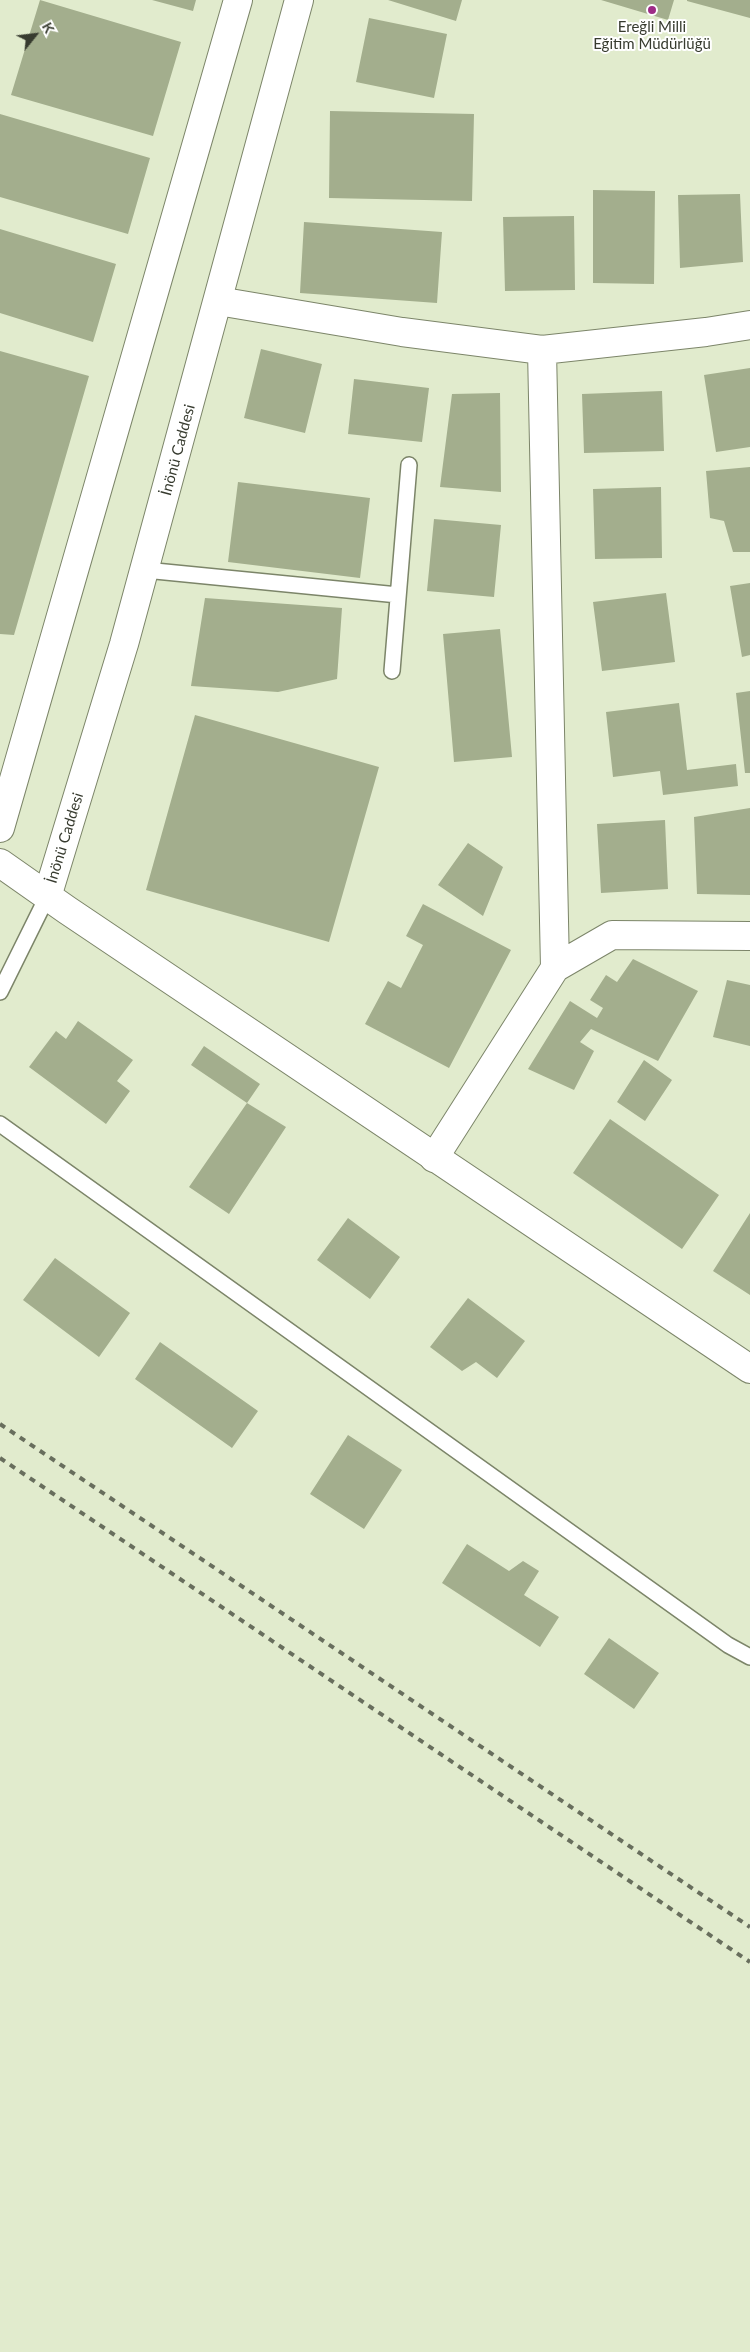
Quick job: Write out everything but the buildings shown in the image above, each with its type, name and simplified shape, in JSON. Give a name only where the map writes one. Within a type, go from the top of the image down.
[{"type":"main road","points":[[0,828],[238,0]]},
{"type":"main road","name":"İnönü Caddesi","points":[[47,896],[145,570],[299,0]]},
{"type":"main road","points":[[218,301],[402,332],[542,350],[706,332],[750,325]]},
{"type":"main road","points":[[542,350],[555,968]]},
{"type":"main road","points":[[0,863],[434,1158],[750,1369]]},
{"type":"main road","points":[[434,1158],[555,968],[612,935],[750,936]]},
{"type":"lane","points":[[392,671],[409,465]]},
{"type":"lane","points":[[145,570],[398,596]]},
{"type":"lane","points":[[0,992],[47,896]]},
{"type":"lane","points":[[0,1124],[704,1628],[750,1657]]},
{"type":"railway","points":[[0,1424],[750,1927]]},
{"type":"railway","points":[[0,1458],[750,1962]]},
{"type":"place","name":"Ereğli Milli Eğitim Müdürlüğü","points":[[652,10]]}]
